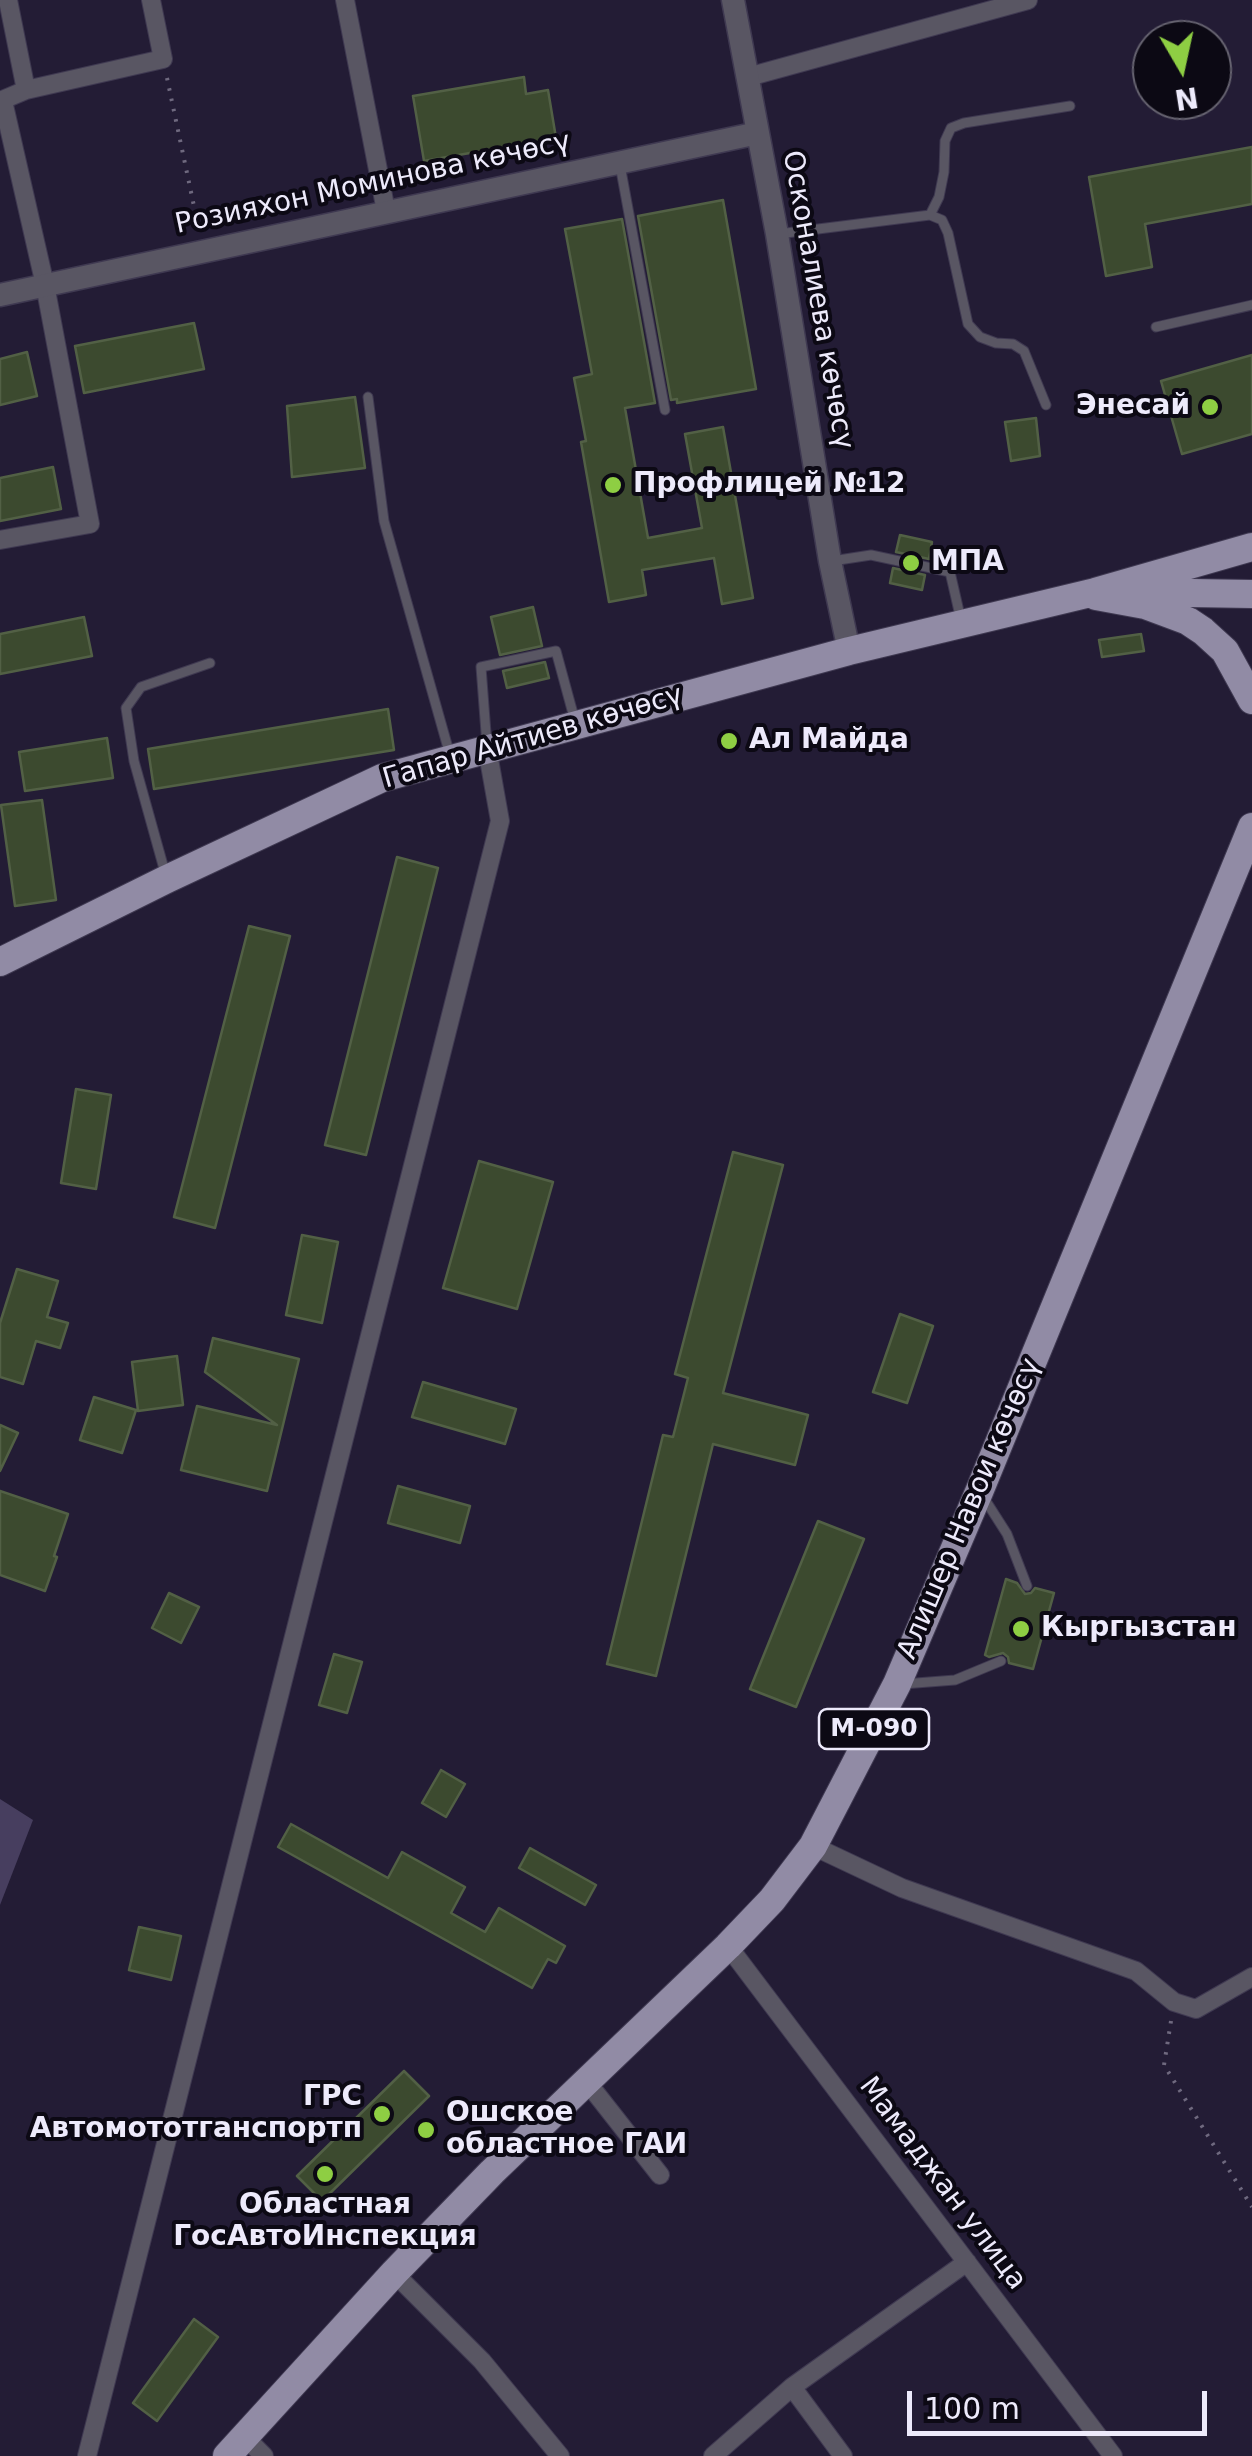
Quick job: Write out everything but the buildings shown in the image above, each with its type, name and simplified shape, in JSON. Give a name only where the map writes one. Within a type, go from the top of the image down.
[{"type":"main road","name":"Гапар Айтиев көчөсү","points":[[1,955],[382,778],[849,651],[1087,594],[1252,547]]},
{"type":"main road","name":"Гапар Айтиев көчөсү","points":[[1087,594],[1252,594]]},
{"type":"main road","points":[[1087,594],[1145,605],[1202,630],[1225,651],[1252,700]]},
{"type":"main road","name":"Алишер Навои көчөсү","points":[[245,2450],[394,2272],[492,2172],[728,1946],[772,1900],[812,1846],[897,1684],[1252,827]]},
{"type":"street","points":[[8,0],[26,90]]},
{"type":"street","points":[[0,540],[90,524],[45,284],[2,101],[26,90],[163,59],[151,0]]},
{"type":"street","points":[[345,0],[386,211]]},
{"type":"street","name":"Осконалиева көчөсү","points":[[733,0],[777,234],[830,562],[849,651]]},
{"type":"street","points":[[748,77],[1028,0]]},
{"type":"street","name":"Розияхон Моминова көчөсү","points":[[0,295],[758,133]]},
{"type":"street","points":[[87,2456],[500,821],[487,748]]},
{"type":"street","points":[[812,1846],[902,1888],[1136,1971],[1174,2002],[1196,2010],[1252,1976]]},
{"type":"street","name":"Мамаджан улица","points":[[728,1946],[1112,2456]]},
{"type":"street","points":[[587,2082],[660,2175]]},
{"type":"street","points":[[713,2456],[792,2387],[967,2262]]},
{"type":"street","points":[[394,2272],[482,2361],[560,2456]]},
{"type":"street","points":[[792,2387],[842,2456]]},
{"type":"lane","points":[[930,215],[939,197],[945,141],[952,128],[1070,106]]},
{"type":"lane","points":[[620,162],[665,410]]},
{"type":"lane","points":[[777,234],[930,215],[942,220],[968,324],[980,338],[1013,344],[1024,351],[1046,405]]},
{"type":"lane","points":[[1156,327],[1252,305]]},
{"type":"lane","points":[[368,398],[384,521],[450,758]]},
{"type":"lane","points":[[830,562],[871,555],[950,572],[961,622]]},
{"type":"lane","points":[[487,748],[481,667],[556,650],[576,724]]},
{"type":"lane","points":[[167,879],[134,762],[126,708],[141,688],[210,663]]},
{"type":"lane","points":[[979,1492],[1007,1534],[1027,1586]]},
{"type":"lane","points":[[897,1684],[956,1680],[1001,1661]]},
{"type":"path","points":[[163,59],[203,250]]},
{"type":"path","points":[[1174,2002],[1164,2065],[1252,2207]]},
{"type":"shaded area","points":[[0,1799],[33,1820],[0,1905]]},
{"type":"place","name":"Энесай","points":[[1210,407]]},
{"type":"place","name":"Профлицей №12","points":[[613,485]]},
{"type":"place","name":"МПА","points":[[911,563]]},
{"type":"place","name":"Ал Майда","points":[[729,741]]},
{"type":"place","name":"Кыргызстан","points":[[1021,1629]]},
{"type":"place","name":"ГРС Автомототганспортп","points":[[382,2114]]},
{"type":"place","name":"Ошское областное ГАИ","points":[[426,2130]]},
{"type":"place","name":"Областная ГосАвтоИнспекция","points":[[325,2174]]}]
